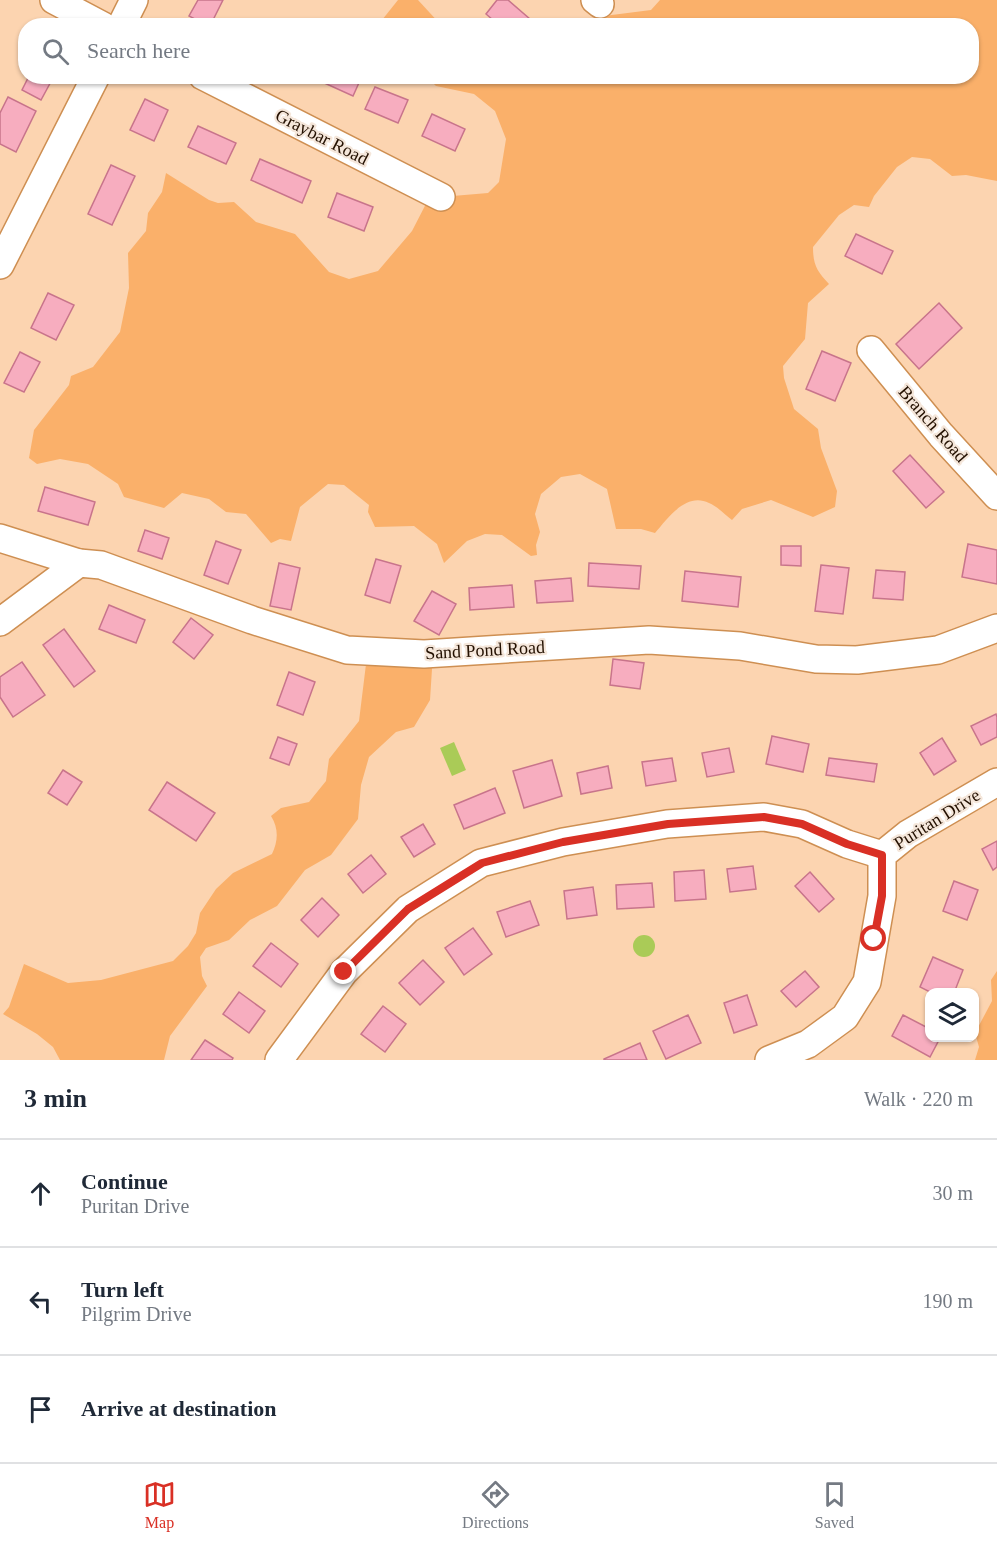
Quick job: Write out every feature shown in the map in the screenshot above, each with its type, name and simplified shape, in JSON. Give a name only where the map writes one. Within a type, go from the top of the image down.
[{"type":"street","points":[[54,0],[88,18]]},
{"type":"street","points":[[125,18],[134,0]]},
{"type":"street","points":[[0,265],[92,84]]},
{"type":"street","name":"Graybar Road","points":[[219,84],[441,197]]},
{"type":"street","name":"Branch Road","points":[[871,350],[941,435],[997,496]]},
{"type":"street","name":"Sand Pond Road","points":[[0,538],[79,563],[101,565],[252,620],[347,650],[424,654],[649,640],[740,646],[816,658],[857,660],[938,650],[997,628]]},
{"type":"street","points":[[0,622],[79,563]]},
{"type":"street","name":"Puritan Drive","points":[[769,1060],[808,1044],[845,1017],[867,982],[882,896],[882,855],[908,834],[997,782]]},
{"type":"street","points":[[279,1060],[344,972],[408,909],[482,863],[563,842],[668,824],[764,817],[802,824],[847,844],[882,855]]},
{"type":"shaded area","points":[[398,0],[418,0],[435,18],[384,18]]},
{"type":"shaded area","points":[[660,0],[997,0],[997,181],[966,175],[952,176],[930,159],[912,157],[897,167],[874,196],[869,207],[854,205],[839,215],[813,247],[816,267],[829,284],[808,303],[805,339],[783,366],[784,378],[794,409],[818,429],[821,448],[837,491],[835,507],[813,517],[771,500],[742,509],[732,520],[712,504],[693,501],[678,508],[655,533],[641,529],[616,529],[607,489],[580,474],[561,477],[541,494],[535,514],[540,532],[536,545],[537,555],[531,556],[502,535],[485,534],[467,541],[444,563],[437,544],[414,526],[375,527],[368,512],[369,505],[344,485],[328,484],[300,507],[291,541],[280,539],[271,543],[246,514],[226,512],[209,499],[182,493],[164,508],[124,497],[118,484],[88,464],[60,459],[37,464],[29,458],[34,430],[69,385],[71,376],[93,367],[120,332],[129,288],[128,253],[146,231],[148,213],[162,192],[166,173],[209,200],[218,203],[234,202],[256,222],[295,234],[329,272],[349,279],[378,271],[412,231],[429,198],[488,193],[499,182],[506,139],[495,111],[474,94],[434,84],[979,84],[979,18],[596,18],[651,10]]},
{"type":"shaded area","points":[[367,656],[431,657],[430,700],[414,727],[396,732],[369,757],[361,785],[358,819],[331,855],[305,870],[277,906],[250,920],[229,940],[206,948],[200,957],[202,976],[207,986],[170,1036],[164,1060],[60,1060],[53,1047],[37,1034],[3,1014],[9,1007],[24,964],[68,983],[101,980],[173,961],[188,946],[196,933],[200,913],[216,889],[233,873],[272,854],[277,835],[271,816],[281,808],[309,802],[326,781],[329,759],[359,721]]},
{"type":"shaded area","points":[[454,742],[466,770],[452,776],[440,748]]},
{"type":"shaded area","points":[[640,935],[648,935],[655,942],[655,950],[648,957],[640,957],[633,950],[633,942]]},
{"type":"shaded area","points":[[997,971],[997,1060],[975,1060],[979,1047],[979,1025],[992,1001],[991,980]]},
{"type":"building","points":[[198,0],[223,0],[214,18],[189,16]]},
{"type":"building","points":[[497,0],[508,0],[529,18],[491,18],[486,14]]},
{"type":"building","points":[[25,84],[50,84],[41,100],[22,90]]},
{"type":"building","points":[[327,84],[358,84],[353,96]]},
{"type":"building","points":[[375,87],[408,100],[398,123],[365,109]]},
{"type":"building","points":[[8,97],[36,111],[16,152],[0,144],[0,113]]},
{"type":"building","points":[[145,99],[168,110],[154,141],[130,130]]},
{"type":"building","points":[[432,114],[465,129],[455,151],[422,136]]},
{"type":"building","points":[[198,126],[236,143],[226,164],[188,147]]},
{"type":"building","points":[[260,159],[311,181],[302,203],[251,180]]},
{"type":"building","points":[[111,165],[135,176],[112,225],[88,214]]},
{"type":"building","points":[[337,193],[373,207],[364,231],[328,217]]},
{"type":"building","points":[[856,234],[893,251],[882,274],[845,256]]},
{"type":"building","points":[[48,293],[74,305],[56,340],[31,328]]},
{"type":"building","points":[[939,303],[962,328],[919,369],[896,344]]},
{"type":"building","points":[[822,351],[851,363],[835,401],[806,389]]},
{"type":"building","points":[[20,352],[40,362],[24,392],[4,383]]},
{"type":"building","points":[[910,455],[944,492],[926,508],[893,471]]},
{"type":"building","points":[[45,487],[95,502],[88,525],[38,511]]},
{"type":"building","points":[[145,530],[169,538],[162,559],[138,551]]},
{"type":"building","points":[[216,541],[241,550],[228,584],[204,575]]},
{"type":"building","points":[[968,544],[997,550],[997,584],[962,577]]},
{"type":"building","points":[[781,546],[801,546],[801,566],[781,565]]},
{"type":"building","points":[[376,559],[401,566],[390,603],[365,595]]},
{"type":"building","points":[[279,563],[300,568],[291,610],[270,606]]},
{"type":"building","points":[[589,563],[641,566],[639,589],[588,586]]},
{"type":"building","points":[[821,565],[849,568],[843,614],[815,611]]},
{"type":"building","points":[[876,570],[905,572],[903,600],[873,598]]},
{"type":"building","points":[[685,571],[741,577],[738,607],[682,601]]},
{"type":"building","points":[[571,578],[573,601],[537,603],[535,581]]},
{"type":"building","points":[[512,585],[514,607],[470,610],[469,588]]},
{"type":"building","points":[[432,591],[456,604],[439,635],[414,621]]},
{"type":"building","points":[[109,605],[145,620],[136,643],[99,629]]},
{"type":"building","points":[[191,618],[213,635],[194,659],[173,642]]},
{"type":"building","points":[[64,629],[95,671],[74,687],[43,645]]},
{"type":"building","points":[[613,659],[644,663],[640,689],[610,685]]},
{"type":"building","points":[[22,662],[45,695],[13,717],[0,697],[0,677]]},
{"type":"building","points":[[289,672],[315,682],[303,715],[277,705]]},
{"type":"building","points":[[996,714],[997,737],[981,745],[971,726]]},
{"type":"building","points":[[772,736],[809,744],[803,772],[766,764]]},
{"type":"building","points":[[278,737],[297,744],[289,765],[270,758]]},
{"type":"building","points":[[942,738],[956,761],[934,775],[920,753]]},
{"type":"building","points":[[729,748],[734,772],[707,777],[702,753]]},
{"type":"building","points":[[672,758],[676,781],[646,786],[642,762]]},
{"type":"building","points":[[829,758],[877,764],[874,782],[826,775]]},
{"type":"building","points":[[552,760],[562,796],[524,808],[513,771]]},
{"type":"building","points":[[608,766],[612,788],[581,794],[577,773]]},
{"type":"building","points":[[63,770],[82,782],[67,805],[48,793]]},
{"type":"building","points":[[167,782],[215,813],[196,841],[149,810]]},
{"type":"building","points":[[495,788],[505,813],[464,829],[454,805]]},
{"type":"building","points":[[423,824],[435,844],[414,857],[401,837]]},
{"type":"building","points":[[997,841],[997,867],[993,870],[982,849]]},
{"type":"building","points":[[371,855],[386,874],[363,893],[348,874]]},
{"type":"building","points":[[753,866],[756,889],[730,892],[727,869]]},
{"type":"building","points":[[704,870],[706,899],[675,901],[674,872]]},
{"type":"building","points":[[810,872],[834,899],[819,912],[795,886]]},
{"type":"building","points":[[954,881],[978,890],[967,920],[943,911]]},
{"type":"building","points":[[652,883],[654,907],[617,909],[616,885]]},
{"type":"building","points":[[593,887],[597,915],[567,919],[564,891]]},
{"type":"building","points":[[322,898],[339,915],[318,937],[301,920]]},
{"type":"building","points":[[530,901],[539,925],[506,937],[497,912]]},
{"type":"building","points":[[473,928],[492,954],[464,975],[445,948]]},
{"type":"building","points":[[271,943],[298,964],[281,987],[253,966]]},
{"type":"building","points":[[933,957],[963,970],[956,988],[925,990],[920,987]]},
{"type":"building","points":[[423,960],[444,982],[420,1005],[399,983]]},
{"type":"building","points":[[805,971],[819,987],[796,1007],[781,991]]},
{"type":"building","points":[[239,992],[265,1011],[249,1033],[223,1014]]},
{"type":"building","points":[[747,995],[757,1025],[734,1033],[724,1003]]},
{"type":"building","points":[[383,1006],[406,1024],[385,1052],[361,1034]]},
{"type":"building","points":[[688,1015],[701,1043],[666,1059],[653,1031]]},
{"type":"building","points":[[903,1015],[925,1026],[925,1042],[938,1042],[930,1057],[892,1036]]},
{"type":"building","points":[[205,1040],[233,1058],[232,1060],[191,1060]]},
{"type":"building","points":[[640,1043],[647,1060],[604,1060],[604,1059]]},
{"type":"route","points":[[344,972],[408,909],[482,863],[563,842],[668,824],[764,817],[802,824],[847,844],[882,855],[882,896],[874,939]]}]
